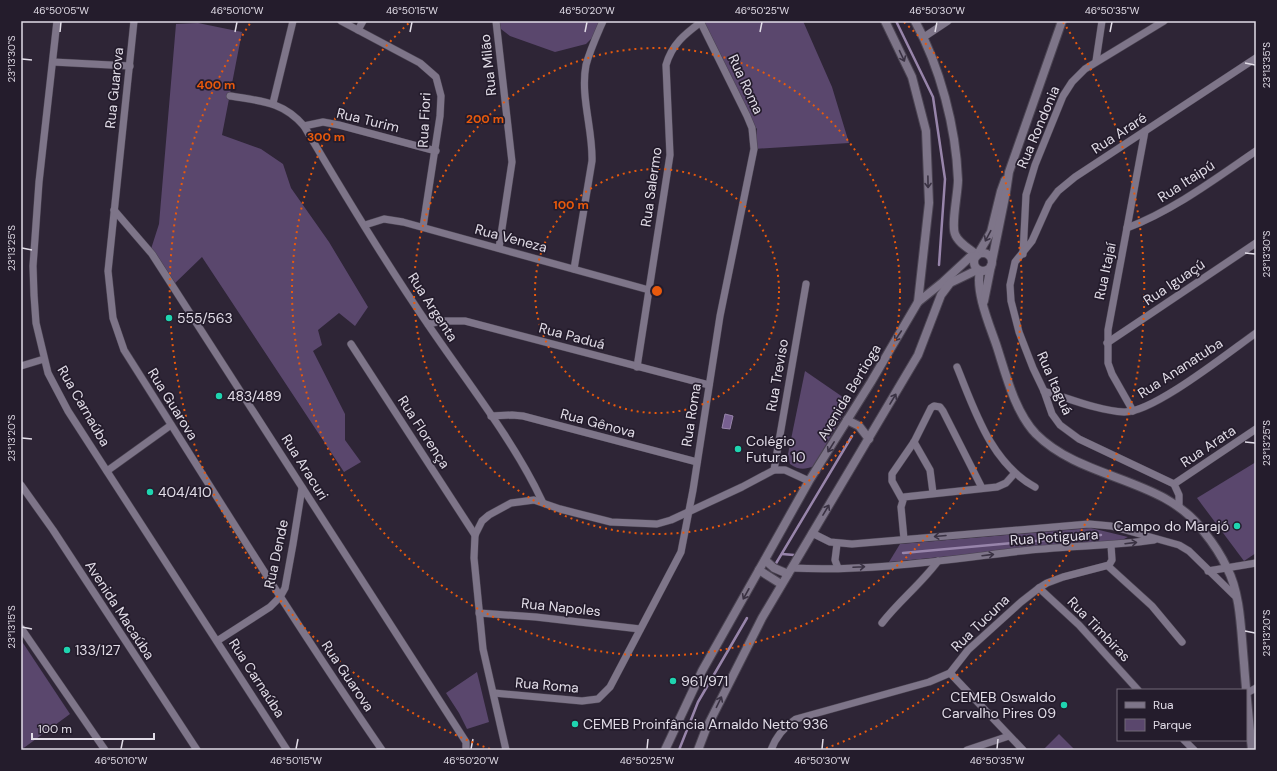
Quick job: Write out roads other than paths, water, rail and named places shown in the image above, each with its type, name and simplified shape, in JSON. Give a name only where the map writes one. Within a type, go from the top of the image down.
[{"type":"street","name":"Rua Carnaúba","points":[[57,21],[39,182],[33,266],[36,323],[44,359],[54,386],[287,750]]},
{"type":"street","name":"Rua Guarova","points":[[134,21],[108,271],[113,318],[124,350],[326,669],[382,750]]},
{"type":"street","points":[[273,103],[293,21]]},
{"type":"street","name":"Rua Fiori","points":[[341,21],[420,63],[436,78],[439,85],[441,103],[436,151],[423,227]]},
{"type":"street","points":[[358,30],[363,21]]},
{"type":"street","name":"Rua Milão","points":[[496,21],[512,162],[499,248]]},
{"type":"street","points":[[574,269],[593,149],[586,96],[586,65],[603,21]]},
{"type":"street","name":"Avenida Bertioga","points":[[665,750],[702,671],[809,481],[918,302],[929,204],[926,131],[912,77],[885,21]]},
{"type":"street","points":[[915,21],[924,37],[938,72],[957,161],[958,194],[954,224],[955,235],[962,243],[977,255]]},
{"type":"street","points":[[924,37],[948,21]]},
{"type":"street","points":[[1062,21],[1001,191],[991,232],[977,255],[974,264],[979,270],[978,279],[984,306],[1018,405],[1036,434],[1048,444],[1083,463],[1179,506],[1204,531],[1228,568],[1236,597],[1242,632],[1247,689]]},
{"type":"street","points":[[1096,61],[1102,21]]},
{"type":"street","name":"Rua Rondonia","points":[[1023,254],[1026,195],[1035,165],[1063,96],[1072,82],[1096,61],[1164,21]]},
{"type":"street","name":"Rua Salermo","points":[[637,367],[670,155],[666,64],[669,53],[676,43],[700,22]]},
{"type":"street","name":"Rua Roma","points":[[494,693],[582,701],[598,699],[604,695],[614,682],[681,552],[690,511],[720,316],[754,149],[752,128],[747,116],[700,22]]},
{"type":"street","name":"Rua Araré","points":[[1023,254],[1032,241],[1049,203],[1058,191],[1075,177],[1256,58]]},
{"type":"street","points":[[52,62],[130,66]]},
{"type":"street","points":[[230,96],[273,103],[296,117],[304,126]]},
{"type":"street","name":"Rua Turim","points":[[304,126],[323,122],[339,124],[436,151]]},
{"type":"street","name":"Rua Argenta","points":[[304,126],[428,324],[491,416],[534,483],[542,502]]},
{"type":"street","name":"Rua Itajaí","points":[[1133,411],[1112,374],[1108,363],[1107,343],[1109,315],[1145,132]]},
{"type":"street","name":"Rua Itaipú","points":[[1127,228],[1155,216],[1180,202],[1256,151]]},
{"type":"street","points":[[984,306],[1006,192],[1008,172]]},
{"type":"street","name":"Rua Aracuri","points":[[114,210],[129,225],[152,254],[425,676],[466,746]]},
{"type":"street","name":"Rua Veneza","points":[[365,225],[384,219],[423,227],[649,290]]},
{"type":"street","name":"Rua Iguaçú","points":[[1107,343],[1256,243]]},
{"type":"street","points":[[918,302],[943,282],[970,257],[987,254],[991,264]]},
{"type":"street","name":"Rua Itaguá","points":[[1023,254],[1015,262],[1010,285],[1010,301],[1019,332],[1052,414],[1060,425],[1068,432],[1174,484]]},
{"type":"street","points":[[698,750],[706,729],[748,644],[781,584],[918,355],[936,304],[941,295],[950,283],[979,270],[985,271],[991,264]]},
{"type":"street","name":"Rua Treviso","points":[[774,470],[806,284]]},
{"type":"street","name":"Rua Paduá","points":[[428,324],[442,321],[465,321],[709,385]]},
{"type":"street","name":"Rua Ananatuba","points":[[1044,391],[1112,410],[1133,411],[1160,399],[1256,334]]},
{"type":"street","name":"Rua Florença","points":[[351,344],[475,535]]},
{"type":"street","points":[[21,366],[44,359]]},
{"type":"street","points":[[957,368],[988,439],[1014,474],[1035,488]]},
{"type":"street","points":[[904,539],[901,507],[902,499],[891,478],[914,442],[931,408],[934,406],[940,407],[943,411],[982,488]]},
{"type":"street","name":"Rua Gênova","points":[[491,416],[512,414],[523,416],[697,462]]},
{"type":"street","points":[[847,420],[859,426],[869,439]]},
{"type":"street","points":[[107,471],[171,425]]},
{"type":"street","name":"Rua Arata","points":[[1174,484],[1256,429]]},
{"type":"street","points":[[914,442],[930,470],[933,493]]},
{"type":"street","points":[[506,750],[483,649],[478,613],[474,544],[475,535],[482,521],[498,508],[526,500],[542,502],[560,509],[611,522],[640,525],[657,524],[742,488],[774,470],[785,470],[809,481]]},
{"type":"street","points":[[902,499],[907,495],[1000,486],[1014,474]]},
{"type":"street","points":[[1174,484],[1179,495],[1179,506]]},
{"type":"street","name":"Avenida Macaúba","points":[[21,486],[53,530],[86,583],[197,750]]},
{"type":"street","name":"Rua Dende","points":[[217,641],[270,607],[280,597],[284,588],[293,544],[302,488]]},
{"type":"street","name":"Rua Potiguara","points":[[812,533],[837,544],[1089,524],[1111,526],[1159,539]]},
{"type":"street","points":[[1159,539],[1184,548],[1236,597]]},
{"type":"street","name":"Rua Potiguara","points":[[790,571],[938,561],[1023,551],[1111,546],[1159,539]]},
{"type":"street","points":[[837,544],[834,560],[838,568]]},
{"type":"street","points":[[1111,546],[1112,560],[1108,566],[1152,606],[1182,642]]},
{"type":"street","points":[[765,560],[779,570],[790,571]]},
{"type":"street","points":[[882,623],[894,608],[925,579],[938,561]]},
{"type":"street","points":[[1208,571],[1256,563]]},
{"type":"street","name":"Rua Tucuna","points":[[772,750],[778,734],[796,719],[929,682],[950,673],[968,650],[1020,602],[1039,588],[1047,583],[1063,577],[1108,566]]},
{"type":"street","points":[[759,570],[781,584]]},
{"type":"street","name":"Rua Timbiras","points":[[1039,588],[1079,626],[1137,689]]},
{"type":"street","name":"Rua Napoles","points":[[478,613],[536,617],[640,629]]},
{"type":"street","points":[[21,628],[105,750]]},
{"type":"street","points":[[950,673],[1023,750]]},
{"type":"street","points":[[1252,750],[1247,693],[1256,688]]},
{"type":"street","points":[[967,750],[1009,736]]},
{"type":"street","points":[[1185,741],[1194,750]]},
{"type":"waterway","points":[[896,21],[933,97],[945,179],[939,265]]},
{"type":"waterway","points":[[775,565],[852,436]]},
{"type":"waterway","points":[[903,553],[1101,535]]},
{"type":"waterway","points":[[782,554],[794,555]]},
{"type":"waterway","points":[[679,750],[698,702],[747,618]]},
{"type":"place","name":"555/563","points":[[169,318]]},
{"type":"place","name":"483/489","points":[[219,396]]},
{"type":"place","name":"Colégio Futura 10","points":[[738,449]]},
{"type":"place","name":"404/410","points":[[150,492]]},
{"type":"place","name":"Campo do Marajó","points":[[1237,526]]},
{"type":"place","name":"133/127","points":[[67,650]]},
{"type":"place","name":"961/971","points":[[673,681]]},
{"type":"place","name":"CEMEB Oswaldo Carvalho Pires 09","points":[[1064,705]]},
{"type":"place","name":"CEMEB Proinfância Arnaldo Netto 936","points":[[575,724]]}]
